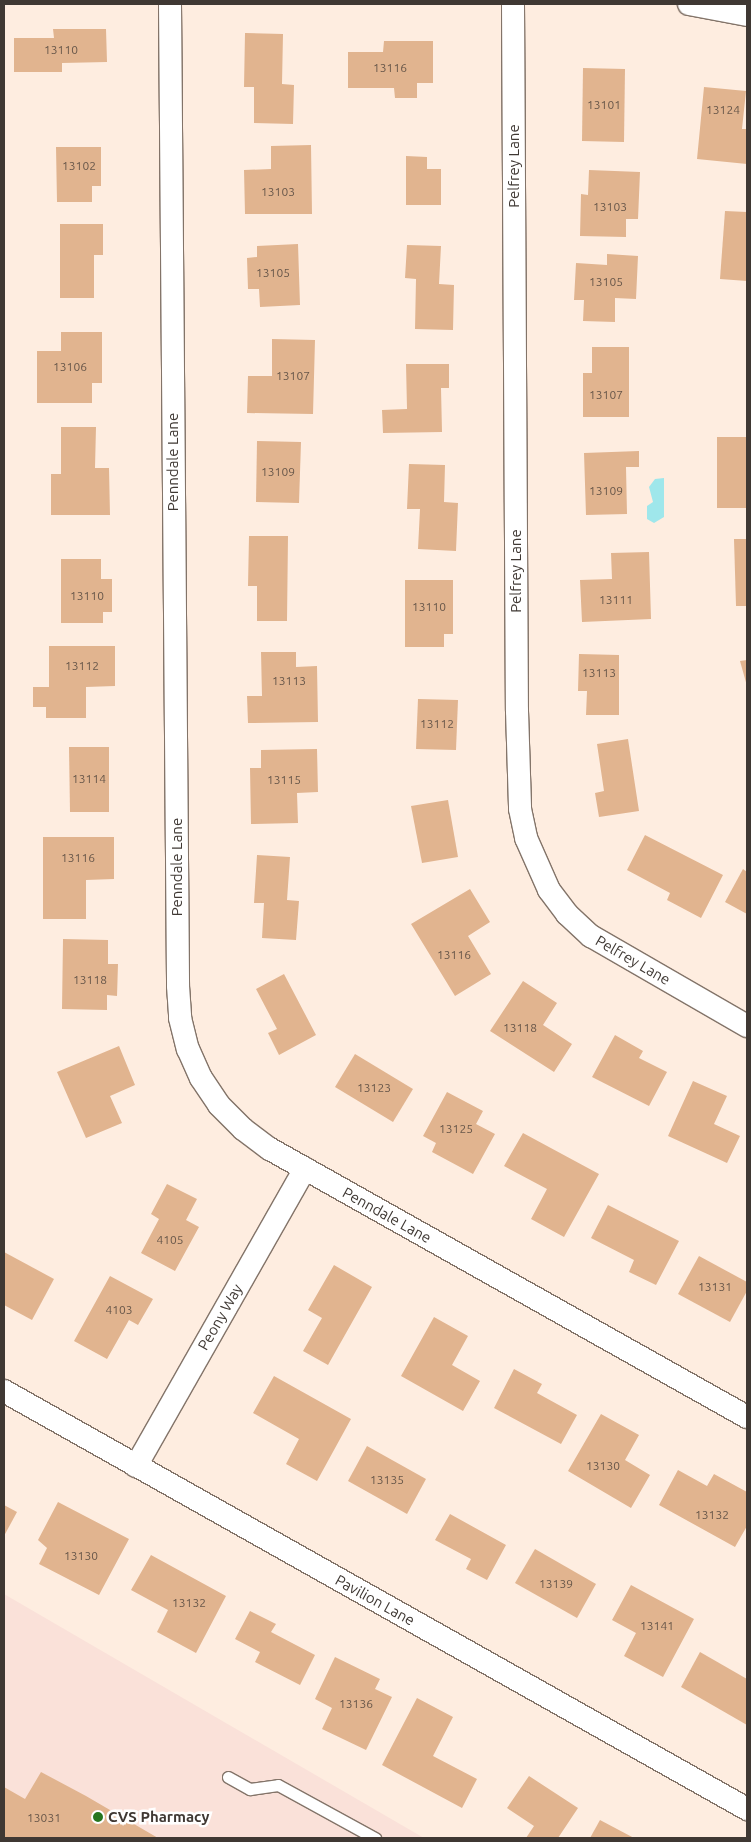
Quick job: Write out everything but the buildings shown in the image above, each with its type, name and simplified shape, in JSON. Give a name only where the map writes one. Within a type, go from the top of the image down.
[{"type":"street","name":"Penndale Lane","points":[[170,4],[180,1018],[188,1049],[201,1078],[219,1105],[243,1129],[305,1168],[747,1417]]},
{"type":"street","name":"Pelfrey Lane","points":[[513,4],[517,711],[520,809],[526,838],[549,890],[568,914],[591,936],[747,1026]]},
{"type":"street","points":[[689,4],[747,15]]},
{"type":"street","name":"Peony Way","points":[[136,1466],[305,1168]]},
{"type":"street","name":"Pavilion Lane","points":[[4,1391],[747,1809]]},
{"type":"lane","points":[[228,1777],[250,1789],[278,1785],[375,1838]]},
{"type":"shaded area","points":[[4,1594],[424,1838],[4,1838]]},
{"type":"water","points":[[664,478],[664,517],[654,523],[647,519],[647,506],[653,502],[649,487],[655,479]]},
{"type":"place","name":"CVS Pharmacy","points":[[98,1817]]}]
